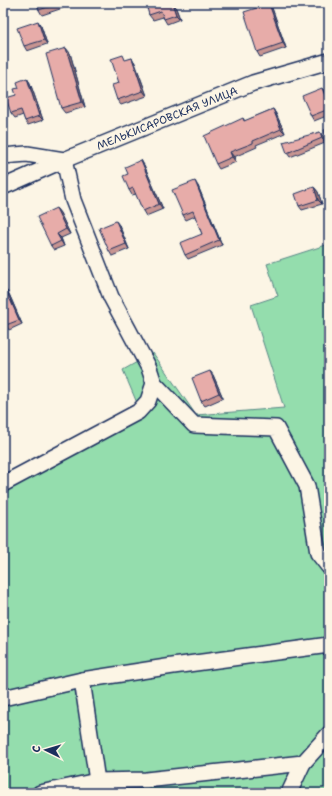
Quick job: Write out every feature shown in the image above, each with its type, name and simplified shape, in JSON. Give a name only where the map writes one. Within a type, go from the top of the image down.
[{"type":"street","name":"МЕЛЬКИСАРОВСКАЯ УЛИЦА","points":[[3,187],[64,160],[253,83],[329,61]]},
{"type":"street","points":[[3,156],[26,154],[64,160],[73,200],[111,297],[150,368],[154,383],[194,425],[276,428],[307,486],[318,553],[329,567]]},
{"type":"street","points":[[3,484],[138,412],[148,401],[154,383]]},
{"type":"street","points":[[3,698],[82,680],[329,645]]},
{"type":"street","points":[[82,680],[97,781]]},
{"type":"street","points":[[289,793],[303,763],[329,734]]},
{"type":"street","points":[[40,793],[97,781],[146,780],[303,763]]},
{"type":"green space","points":[[329,244],[329,793],[3,793],[3,479],[137,403],[123,370],[153,353],[196,415],[284,408],[251,305],[278,296],[267,264]]},
{"type":"building","points":[[37,3],[60,3],[39,10]]},
{"type":"building","points":[[147,3],[172,3],[176,15],[164,19],[161,11],[149,15]]},
{"type":"building","points":[[269,4],[283,43],[257,52],[244,12]]},
{"type":"building","points":[[38,21],[44,40],[24,46],[17,28]]},
{"type":"building","points":[[66,48],[82,102],[61,108],[46,54]]},
{"type":"building","points":[[123,55],[125,60],[132,58],[143,91],[117,100],[112,85],[119,83],[111,59]]},
{"type":"building","points":[[27,78],[39,116],[25,121],[21,110],[11,113],[6,98],[16,95],[14,89],[19,88],[17,82]]},
{"type":"building","points":[[322,88],[329,109],[311,116],[302,96]]},
{"type":"building","points":[[273,109],[281,129],[253,141],[253,143],[230,152],[232,157],[216,164],[204,136],[243,118],[244,121]]},
{"type":"building","points":[[329,129],[329,149],[324,130]]},
{"type":"building","points":[[320,132],[322,138],[287,153],[283,142]]},
{"type":"building","points":[[141,160],[159,204],[143,211],[133,188],[129,190],[123,176],[128,174],[125,167]]},
{"type":"building","points":[[195,181],[219,240],[185,255],[180,243],[202,234],[193,211],[183,215],[172,190]]},
{"type":"building","points":[[314,187],[318,200],[299,206],[295,194]]},
{"type":"building","points":[[56,208],[66,229],[57,234],[61,241],[51,246],[37,217]]},
{"type":"building","points":[[116,221],[126,244],[109,251],[99,228]]},
{"type":"building","points":[[6,290],[19,320],[6,325],[3,318],[3,291]]},
{"type":"building","points":[[210,371],[219,393],[201,401],[192,378]]}]
